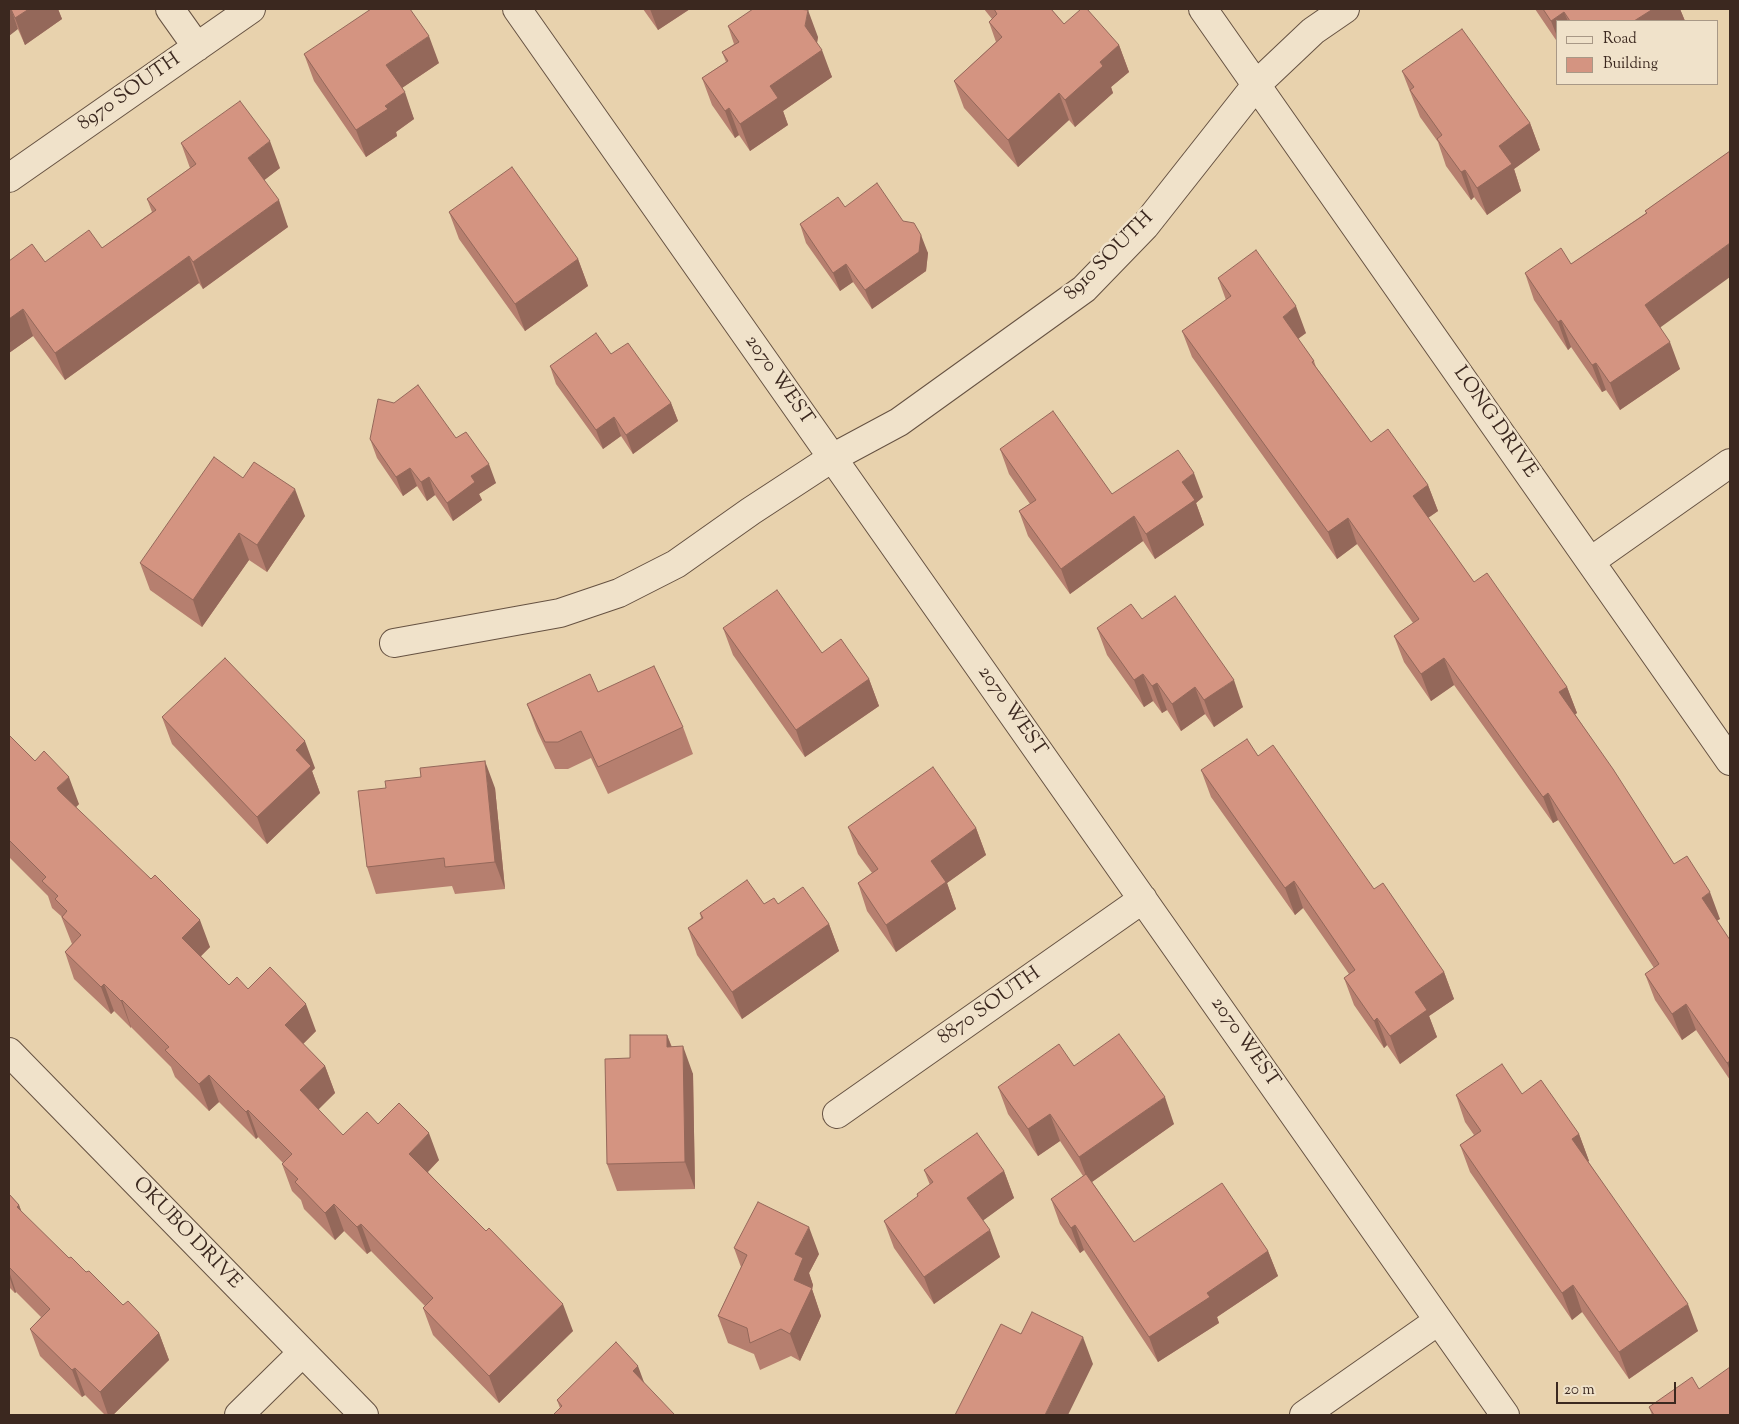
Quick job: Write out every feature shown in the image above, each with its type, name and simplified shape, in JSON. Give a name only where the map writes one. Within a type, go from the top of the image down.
[{"type":"street","points":[[170,9],[197,47]]},
{"type":"street","name":"8970 SOUTH","points":[[9,178],[251,9]]},
{"type":"street","name":"2070 WEST","points":[[517,9],[1504,1415]]},
{"type":"street","name":"LONG DRIVE","points":[[1203,9],[1730,761]]},
{"type":"street","name":"8910 SOUTH","points":[[394,643],[560,613],[620,593],[676,564],[751,511],[832,458],[899,422],[1084,289],[1145,226],[1204,154],[1257,84],[1313,31],[1345,9]]},
{"type":"street","points":[[1590,561],[1730,463]]},
{"type":"street","name":"8870 SOUTH","points":[[837,1114],[1142,899]]},
{"type":"street","name":"OKUBO DRIVE","points":[[9,1052],[364,1415]]},
{"type":"street","points":[[1304,1415],[1438,1321]]},
{"type":"street","points":[[239,1415],[302,1353]]},
{"type":"building","points":[[11,9],[29,9],[15,18]]},
{"type":"building","points":[[371,9],[410,9],[429,36],[386,65],[405,92],[385,106],[388,109],[356,130],[304,54]]},
{"type":"building","points":[[753,9],[808,10],[805,26],[822,50],[770,86],[778,98],[740,124],[729,108],[725,111],[702,78],[728,61],[722,52],[739,42],[728,26]]},
{"type":"building","points":[[994,9],[1051,9],[1064,24],[1081,9],[1087,9],[1119,45],[1100,62],[1103,66],[1065,100],[1059,93],[1008,140],[954,81],[1002,37],[989,22],[997,14]]},
{"type":"building","points":[[1543,9],[1653,9],[1636,20],[1569,20],[1564,12],[1551,21]]},
{"type":"building","points":[[1462,29],[1530,123],[1499,146],[1512,164],[1477,188],[1465,170],[1461,172],[1437,139],[1442,135],[1410,90],[1414,87],[1402,71]]},
{"type":"building","points":[[240,101],[270,141],[248,158],[279,200],[193,262],[189,256],[55,353],[23,309],[9,319],[9,261],[32,244],[45,262],[89,230],[102,248],[156,210],[147,199],[196,164],[181,143]]},
{"type":"building","points":[[1730,151],[1730,243],[1645,305],[1670,342],[1610,383],[1596,363],[1592,365],[1561,320],[1558,322],[1525,273],[1561,248],[1571,264],[1647,213],[1645,211]]},
{"type":"building","points":[[512,167],[578,259],[515,304],[449,212]]},
{"type":"building","points":[[877,183],[903,221],[914,223],[921,235],[919,252],[865,290],[846,264],[833,273],[800,224],[838,197],[845,207]]},
{"type":"building","points":[[1256,250],[1296,306],[1283,317],[1314,361],[1312,362],[1371,442],[1388,429],[1428,485],[1413,496],[1474,582],[1487,573],[1567,687],[1559,692],[1613,769],[1674,864],[1687,856],[1710,892],[1702,898],[1730,940],[1730,1061],[1727,1063],[1686,1004],[1672,1014],[1645,974],[1659,964],[1548,793],[1543,797],[1444,658],[1421,674],[1394,636],[1419,619],[1348,518],[1328,532],[1182,331],[1231,296],[1218,278]]},
{"type":"building","points":[[596,333],[611,354],[628,343],[671,403],[626,435],[614,417],[596,430],[550,366]]},
{"type":"building","points":[[418,385],[456,438],[466,432],[489,464],[471,476],[475,482],[447,503],[429,477],[421,482],[410,468],[396,477],[370,439],[378,399],[394,403]]},
{"type":"building","points":[[1053,411],[1112,494],[1178,450],[1194,473],[1182,482],[1195,500],[1146,534],[1134,516],[1061,569],[1019,511],[1036,500],[1000,449]]},
{"type":"building","points":[[214,457],[243,478],[254,462],[295,489],[257,545],[239,533],[193,600],[140,563]]},
{"type":"building","points":[[777,590],[822,653],[841,639],[869,679],[796,730],[723,628]]},
{"type":"building","points":[[1175,596],[1234,680],[1204,700],[1195,687],[1172,704],[1157,683],[1152,686],[1143,674],[1134,680],[1097,628],[1131,604],[1142,619]]},
{"type":"building","points":[[225,658],[305,741],[296,750],[311,766],[257,817],[162,717]]},
{"type":"building","points":[[654,666],[683,727],[598,767],[581,731],[558,742],[545,742],[527,704],[590,674],[598,692]]},
{"type":"building","points":[[9,735],[35,761],[44,751],[69,777],[57,788],[59,791],[151,879],[155,875],[200,920],[182,938],[229,985],[237,977],[248,989],[270,967],[306,1004],[285,1025],[325,1066],[300,1090],[343,1135],[367,1112],[378,1124],[399,1103],[429,1133],[409,1154],[486,1231],[489,1228],[563,1304],[489,1376],[423,1308],[433,1298],[361,1224],[357,1227],[334,1204],[325,1213],[295,1182],[298,1179],[282,1164],[292,1154],[248,1110],[246,1112],[209,1075],[199,1084],[165,1050],[169,1047],[122,1000],[104,984],[101,987],[65,952],[81,935],[62,917],[67,911],[55,899],[58,896],[42,881],[46,877],[9,840]]},
{"type":"building","points":[[1247,739],[1258,756],[1273,745],[1374,889],[1383,883],[1444,972],[1415,992],[1427,1010],[1390,1036],[1377,1018],[1374,1021],[1344,978],[1355,970],[1294,881],[1285,888],[1201,770]]},
{"type":"building","points":[[485,761],[495,862],[445,867],[444,858],[367,867],[358,791],[386,788],[385,781],[421,777],[420,768]]},
{"type":"building","points":[[933,767],[976,828],[931,861],[946,882],[886,925],[858,883],[878,869],[848,827]]},
{"type":"building","points":[[747,880],[764,904],[774,898],[778,904],[803,887],[829,924],[732,992],[688,928],[703,918],[700,913]]},
{"type":"building","points":[[1119,1034],[1165,1097],[1079,1157],[1050,1114],[1028,1129],[998,1087],[1059,1044],[1074,1066]]},
{"type":"building","points":[[630,1035],[667,1035],[667,1047],[683,1046],[685,1162],[607,1164],[605,1059],[630,1058]]},
{"type":"building","points":[[1502,1064],[1522,1094],[1541,1080],[1579,1134],[1572,1139],[1688,1304],[1619,1352],[1573,1285],[1562,1293],[1460,1145],[1481,1131],[1456,1095]]},
{"type":"building","points":[[977,1133],[1004,1171],[967,1198],[990,1230],[924,1277],[884,1221],[918,1196],[917,1194],[933,1182],[924,1170]]},
{"type":"building","points":[[1086,1174],[1134,1242],[1222,1183],[1268,1251],[1207,1293],[1210,1297],[1149,1337],[1075,1225],[1071,1228],[1051,1199]]},
{"type":"building","points":[[9,1194],[19,1205],[17,1207],[69,1258],[71,1257],[86,1272],[89,1271],[123,1305],[128,1301],[159,1333],[100,1392],[75,1368],[72,1370],[30,1329],[50,1309],[9,1267]]},
{"type":"building","points":[[758,1202],[809,1227],[795,1254],[803,1258],[794,1280],[812,1288],[790,1334],[781,1329],[750,1343],[747,1328],[718,1316],[747,1255],[734,1248]]},
{"type":"building","points":[[1032,1312],[1083,1337],[1045,1415],[955,1415],[1001,1324],[1021,1334]]},
{"type":"building","points":[[616,1342],[638,1366],[633,1371],[675,1415],[553,1415],[562,1406],[557,1400]]},
{"type":"building","points":[[1730,1367],[1730,1415],[1654,1415],[1649,1407],[1692,1377],[1699,1389]]}]
